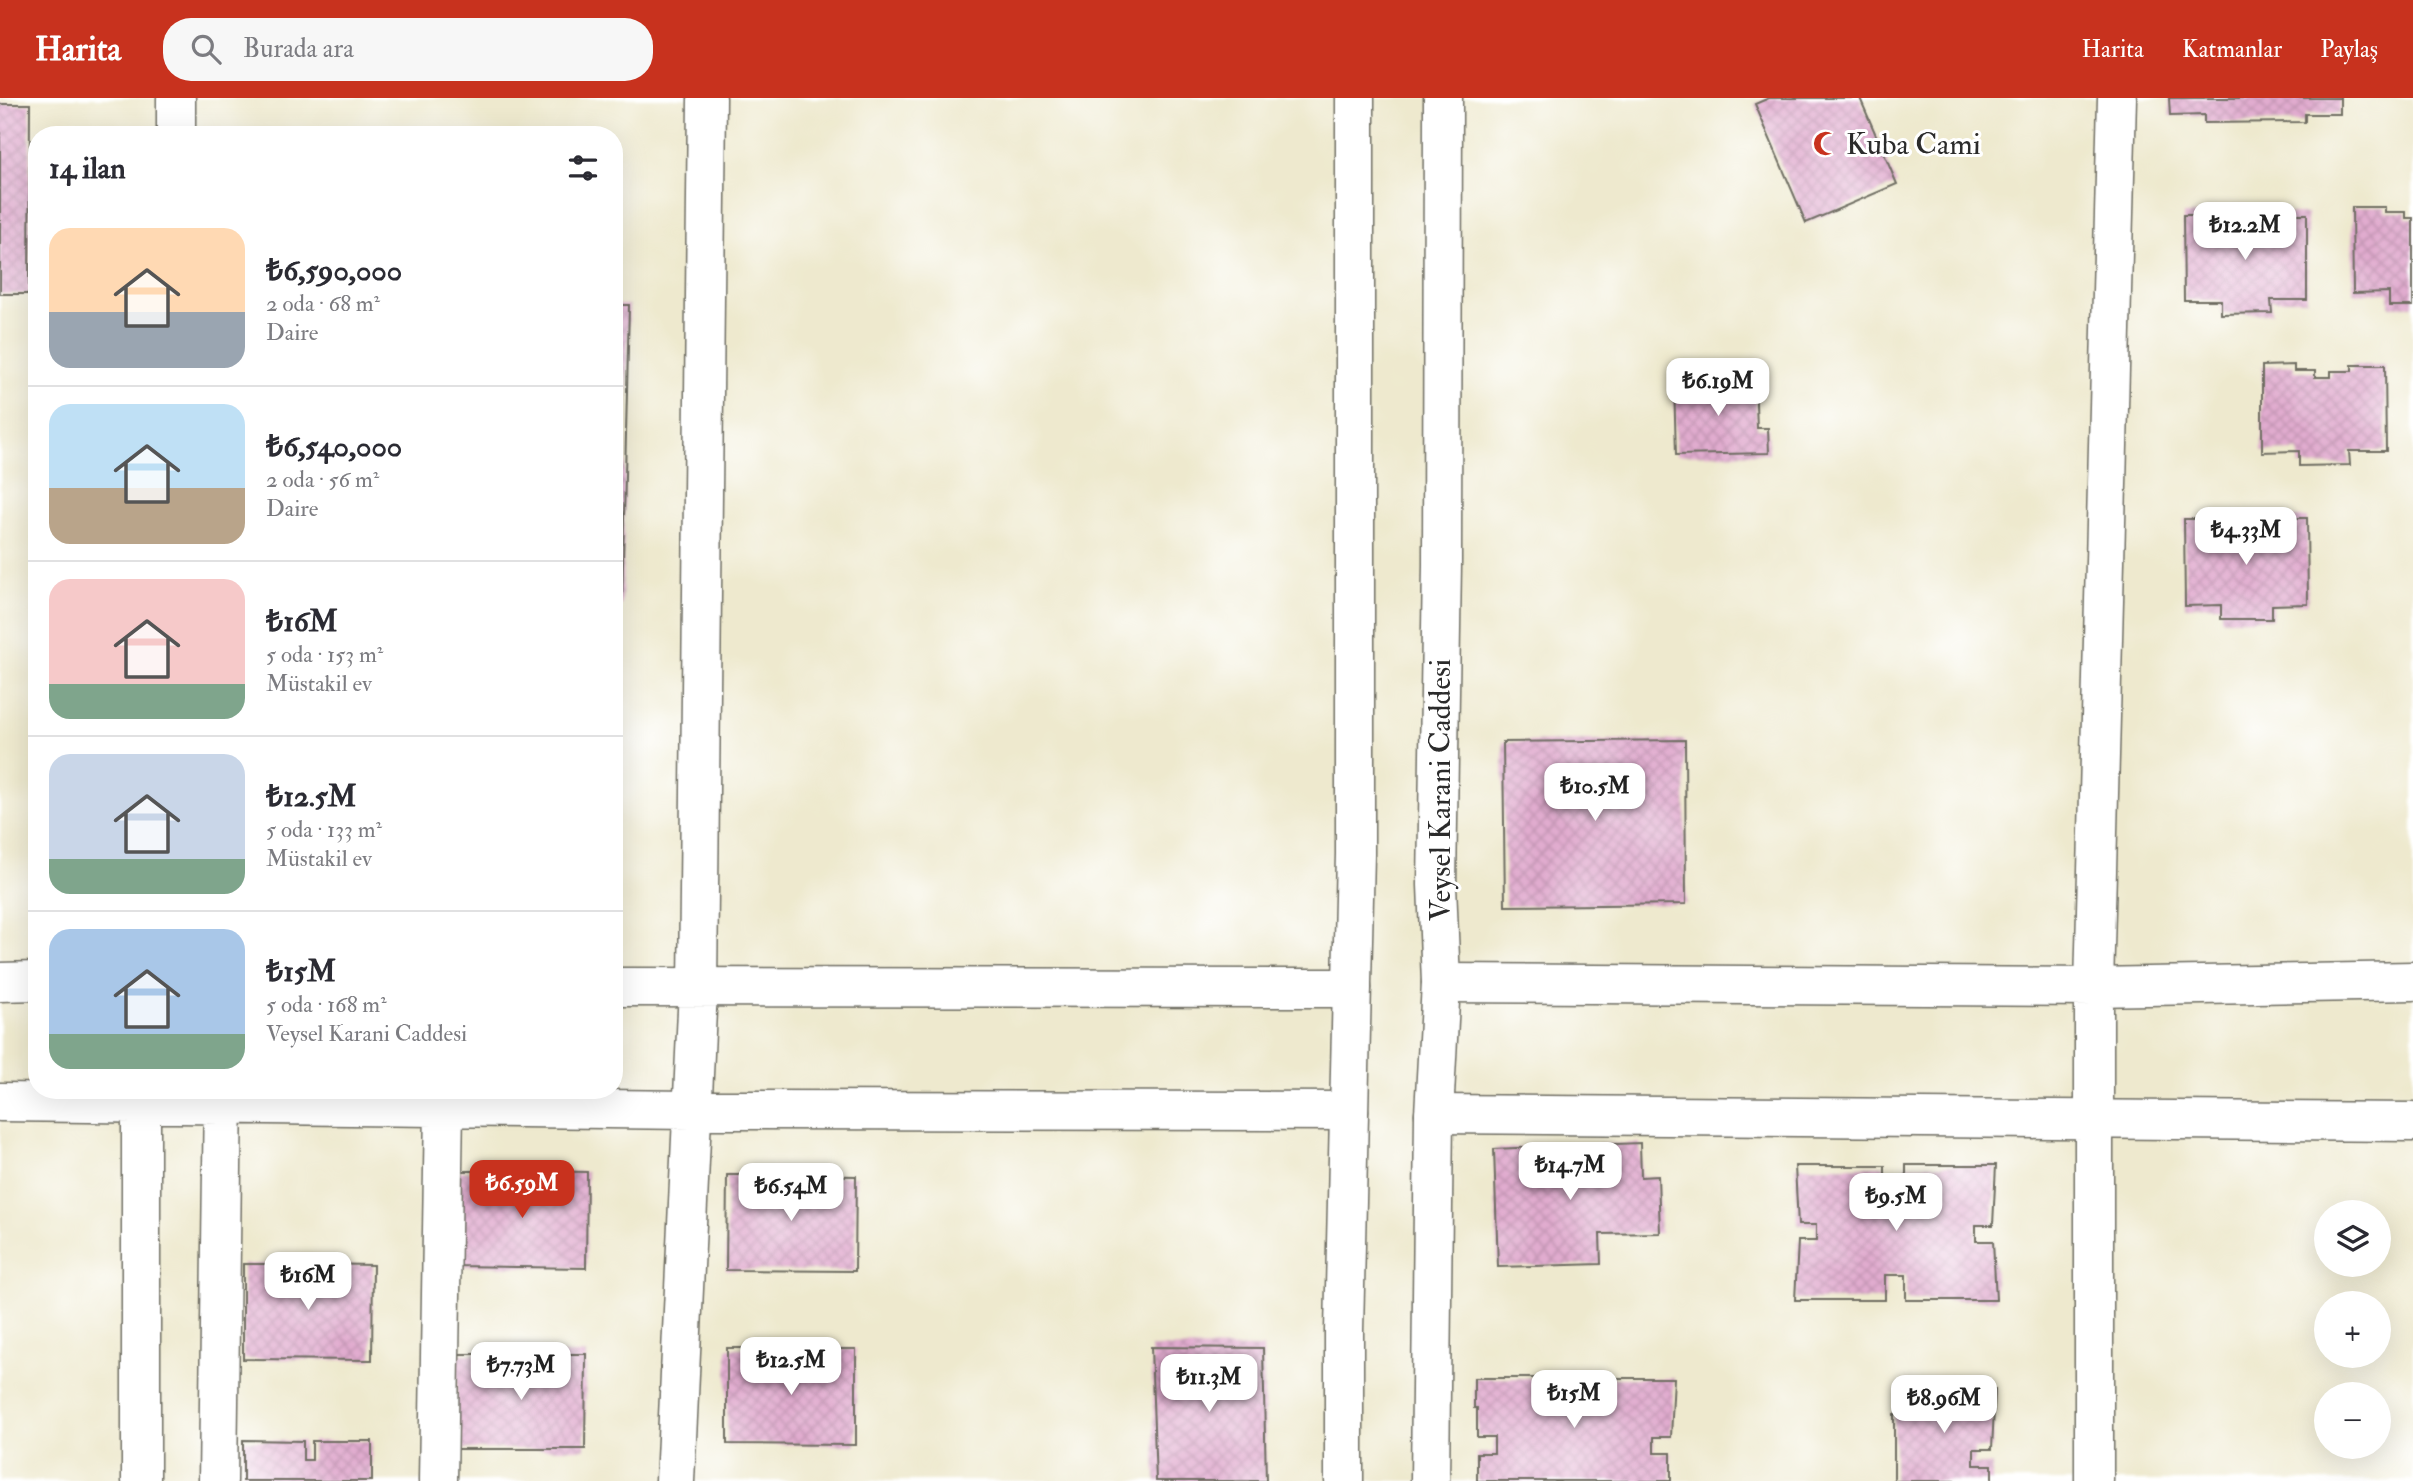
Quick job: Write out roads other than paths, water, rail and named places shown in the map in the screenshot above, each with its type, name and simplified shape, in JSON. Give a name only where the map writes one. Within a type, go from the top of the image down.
[{"type":"street","points":[[176,98],[176,126]]},
{"type":"street","points":[[675,1481],[698,989],[707,98]]},
{"type":"street","points":[[1343,1481],[1355,854],[1355,98]]},
{"type":"street","name":"Veysel Karani Caddesi","points":[[1430,1481],[1434,1114],[1441,983],[1437,885],[1442,564],[1443,98]]},
{"type":"street","points":[[2094,1481],[2094,987],[2118,98]]},
{"type":"street","points":[[0,982],[28,981]]},
{"type":"street","points":[[1441,983],[2094,987],[2413,981]]},
{"type":"street","points":[[623,987],[1352,988]]},
{"type":"street","points":[[0,1102],[85,1099]]},
{"type":"street","points":[[141,1099],[141,1481]]},
{"type":"street","points":[[218,1481],[223,1099]]},
{"type":"street","points":[[248,1099],[444,1107],[691,1110],[1349,1111]]},
{"type":"street","points":[[438,1481],[444,1107]]},
{"type":"street","points":[[1434,1114],[2413,1122]]},
{"type":"place","name":"Kuba Cami","points":[[1826,144]]}]
